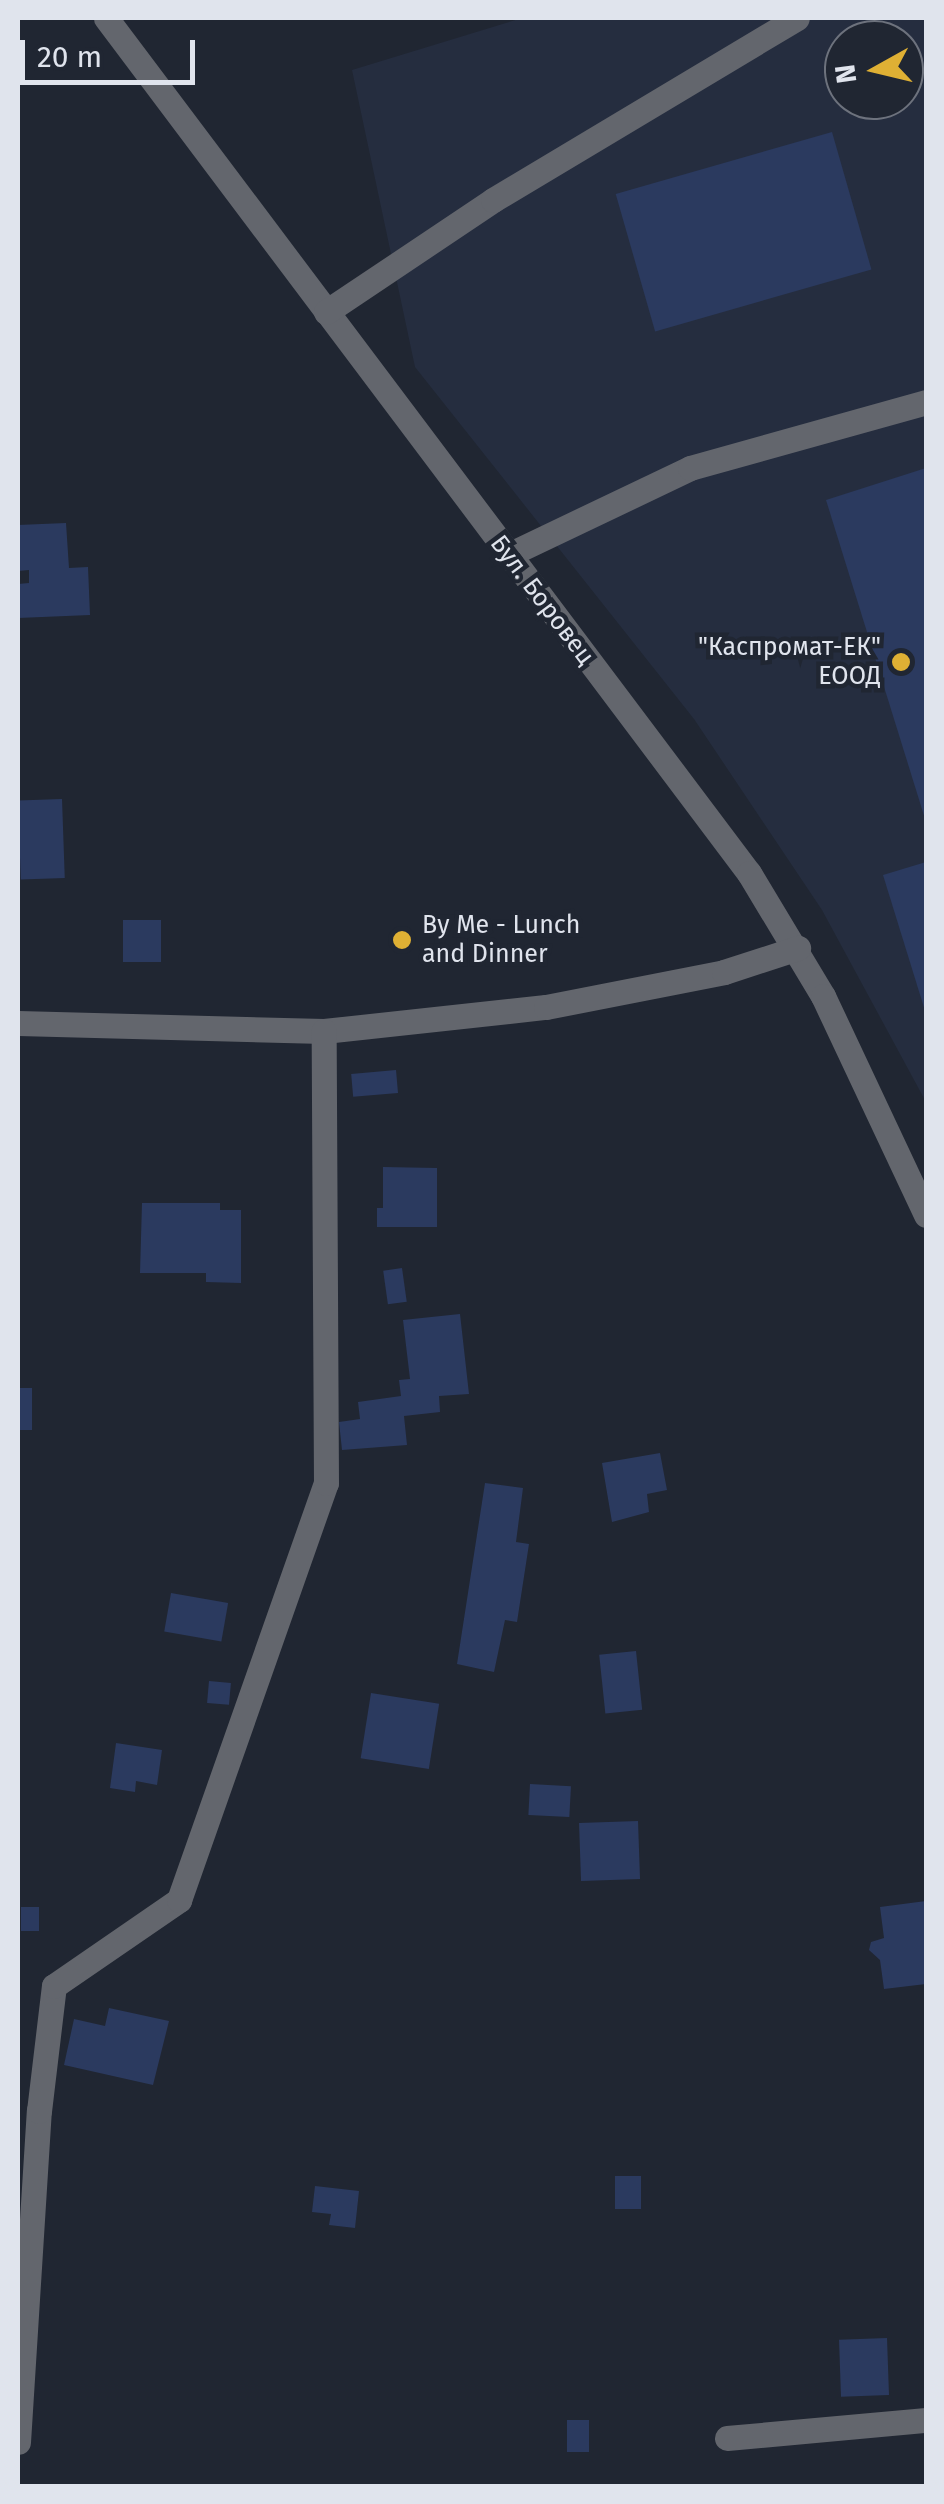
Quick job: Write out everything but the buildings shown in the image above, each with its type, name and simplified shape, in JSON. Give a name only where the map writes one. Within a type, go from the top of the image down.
[{"type":"street","name":"Бул. Боровец","points":[[106,18],[749,872],[798,948],[926,1215]]},
{"type":"street","points":[[326,312],[493,200],[797,18]]},
{"type":"street","points":[[508,554],[690,468],[926,402]]},
{"type":"street","points":[[18,1023],[324,1030],[546,1006],[724,972],[798,948]]},
{"type":"street","points":[[18,2442],[39,2111],[54,1986],[179,1900],[326,1483],[324,1030]]},
{"type":"street","points":[[726,2438],[926,2420]]},
{"type":"shaded area","points":[[522,18],[926,18],[926,1102],[822,910],[694,719],[415,367],[352,70]]},
{"type":"place","name":"\"Каспромат-ЕК\" ЕООД","points":[[901,662]]},
{"type":"place","name":"By Me - Lunch and Dinner","points":[[402,940]]}]
